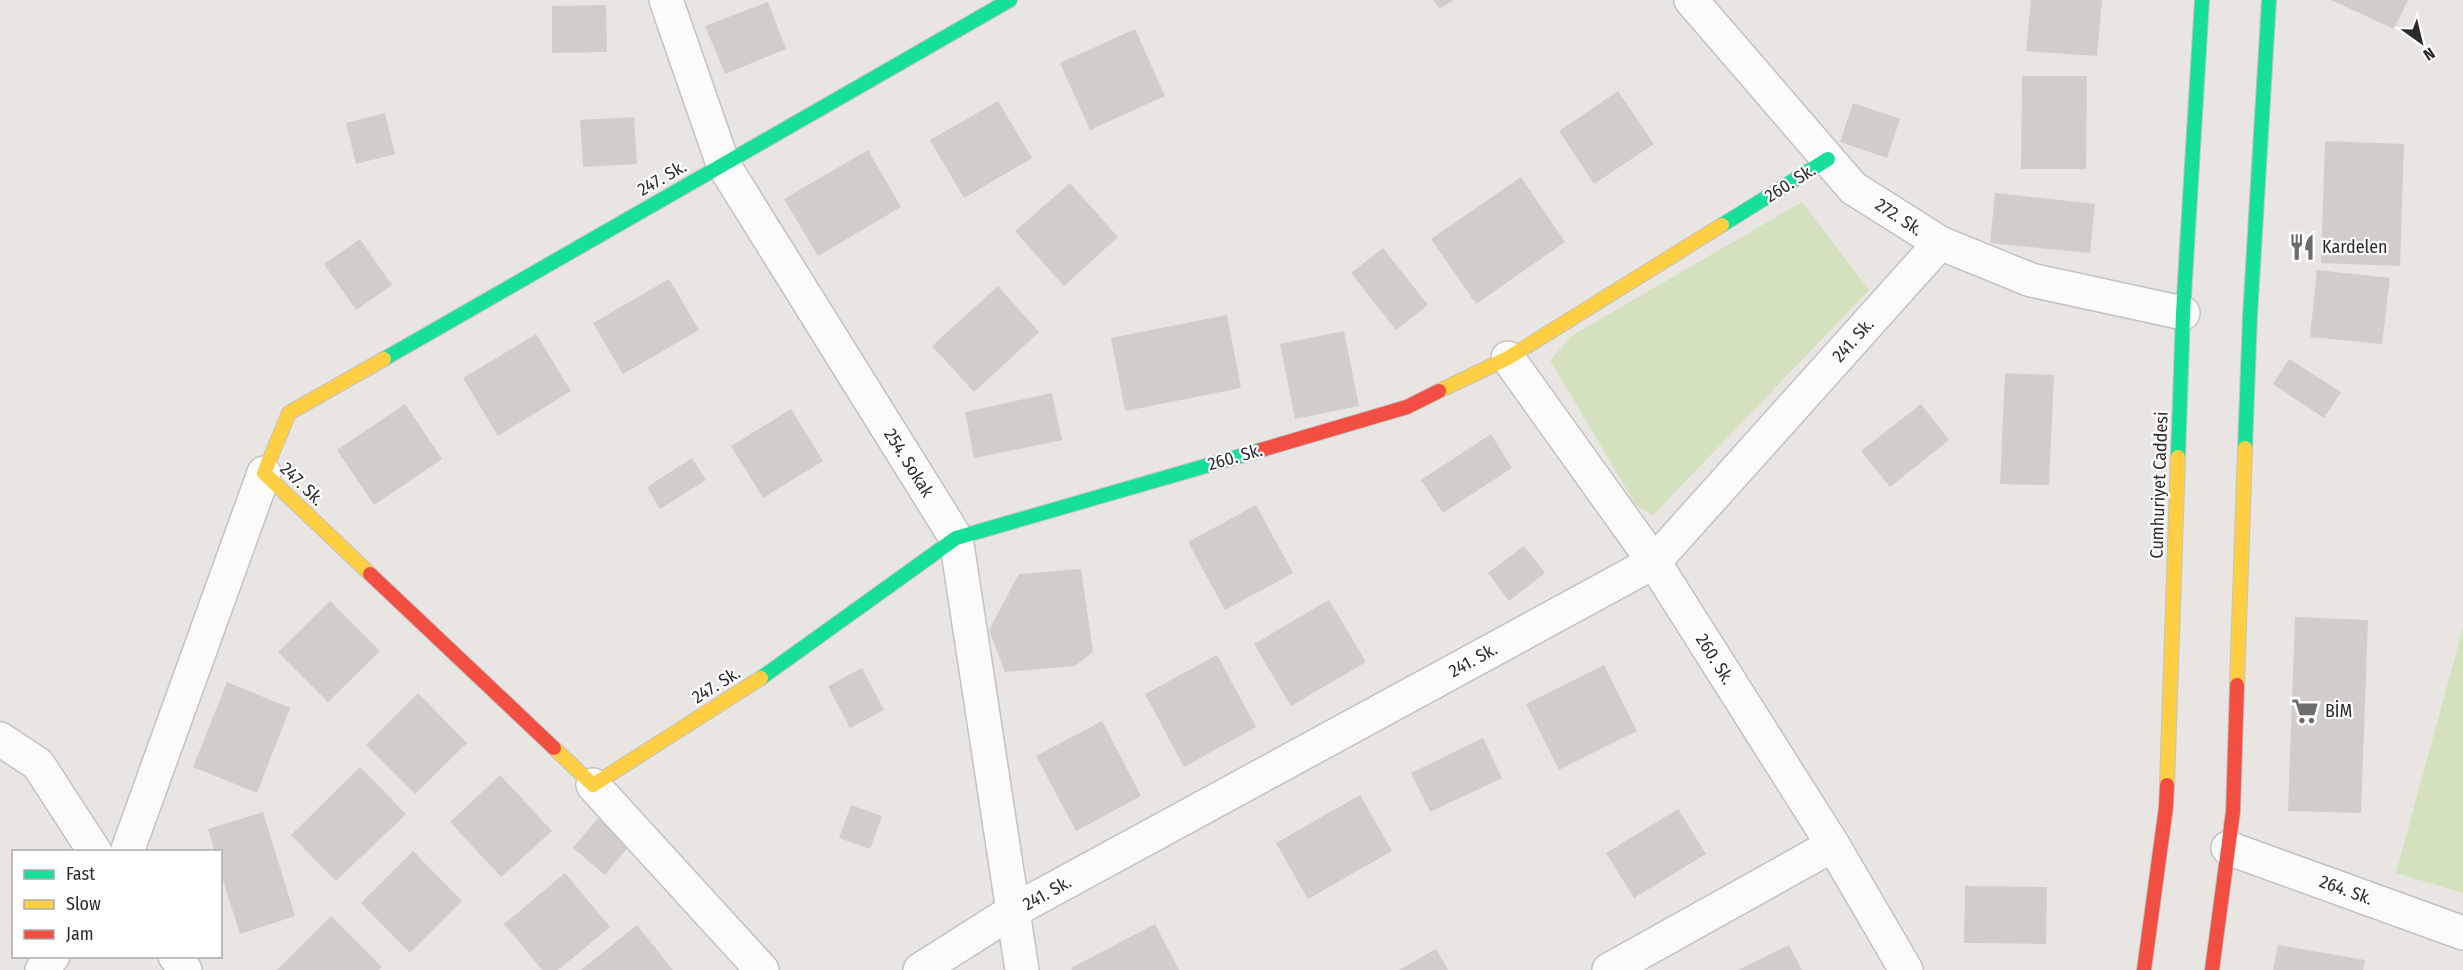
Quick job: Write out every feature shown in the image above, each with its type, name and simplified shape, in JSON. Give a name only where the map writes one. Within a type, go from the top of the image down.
[{"type":"street","name":"254. Sokak","points":[[666,0],[723,164],[956,538],[1022,970]]},
{"type":"street","name":"247. Sk.","points":[[956,538],[757,681],[593,785],[264,473],[290,413],[1010,0]]},
{"type":"street","name":"272. Sk.","points":[[1691,0],[1853,188],[1941,243],[2031,280],[2183,313]]},
{"type":"street","name":"Cumhuriyet Caddesi","points":[[2144,970],[2166,807],[2183,313],[2202,0]]},
{"type":"street","points":[[2212,970],[2233,812],[2250,316],[2269,0]]},
{"type":"street","name":"260. Sk.","points":[[956,538],[1407,407],[1508,358],[1828,159]]},
{"type":"street","name":"241. Sk.","points":[[920,970],[1013,911],[1654,562],[1941,243]]},
{"type":"street","name":"260. Sk.","points":[[1508,358],[1654,562],[1833,845],[1906,970]]},
{"type":"street","points":[[128,850],[264,473]]},
{"type":"street","points":[[0,739],[38,764],[94,850]]},
{"type":"street","points":[[593,785],[762,970]]},
{"type":"street","points":[[1609,970],[1833,845]]},
{"type":"street","name":"264. Sk.","points":[[2228,848],[2463,933]]},
{"type":"street","points":[[42,970],[52,958]]},
{"type":"street","points":[[176,958],[185,970]]},
{"type":"green space","points":[[1802,202],[1869,290],[1653,515],[1636,505],[1550,360],[1573,335]]},
{"type":"green space","points":[[2463,628],[2463,893],[2396,873]]},
{"type":"building","points":[[1433,0],[1454,0],[1439,9]]},
{"type":"building","points":[[2031,0],[2102,0],[2097,56],[2026,51]]},
{"type":"building","points":[[2331,0],[2408,0],[2394,29]]},
{"type":"building","points":[[768,2],[786,49],[725,74],[705,26]]},
{"type":"building","points":[[606,5],[607,52],[552,53],[552,6]]},
{"type":"building","points":[[1135,29],[1165,96],[1090,130],[1060,63]]},
{"type":"building","points":[[2022,76],[2087,76],[2086,169],[2021,169]]},
{"type":"building","points":[[1618,91],[1654,144],[1594,184],[1559,131]]},
{"type":"building","points":[[998,101],[1032,158],[964,198],[930,140]]},
{"type":"building","points":[[1853,103],[1900,119],[1887,158],[1840,142]]},
{"type":"building","points":[[385,113],[395,154],[356,164],[346,123]]},
{"type":"building","points":[[634,117],[637,164],[583,167],[580,120]]},
{"type":"building","points":[[2325,141],[2404,144],[2400,266],[2321,263]]},
{"type":"building","points":[[868,150],[901,207],[818,256],[784,199]]},
{"type":"building","points":[[1521,177],[1565,242],[1476,304],[1431,239]]},
{"type":"building","points":[[1070,183],[1118,237],[1064,286],[1015,231]]},
{"type":"building","points":[[1995,193],[2095,204],[2090,253],[1990,243]]},
{"type":"building","points":[[360,239],[392,285],[356,310],[324,264]]},
{"type":"building","points":[[1383,248],[1428,305],[1396,330],[1351,273]]},
{"type":"building","points":[[2317,270],[2390,278],[2382,344],[2310,337]]},
{"type":"building","points":[[669,279],[699,330],[623,374],[593,323]]},
{"type":"building","points":[[998,286],[1039,332],[974,392],[932,346]]},
{"type":"building","points":[[1227,315],[1241,388],[1125,411],[1111,338]]},
{"type":"building","points":[[1344,331],[1359,406],[1295,419],[1280,344]]},
{"type":"building","points":[[536,334],[571,391],[498,436],[463,378]]},
{"type":"building","points":[[2289,359],[2341,392],[2324,418],[2273,384]]},
{"type":"building","points":[[2005,373],[2054,375],[2049,485],[2000,484]]},
{"type":"building","points":[[1052,393],[1062,440],[974,458],[965,412]]},
{"type":"building","points":[[405,404],[442,459],[374,505],[337,450]]},
{"type":"building","points":[[1921,404],[1949,440],[1890,487],[1861,451]]},
{"type":"building","points":[[791,409],[823,461],[763,498],[731,446]]},
{"type":"building","points":[[1491,434],[1512,468],[1443,513],[1421,480]]},
{"type":"building","points":[[692,458],[706,480],[660,509],[647,487]]},
{"type":"building","points":[[1256,505],[1293,573],[1225,610],[1188,542]]},
{"type":"building","points":[[1524,546],[1545,573],[1509,601],[1488,573]]},
{"type":"building","points":[[1081,569],[1093,652],[1075,666],[1005,672],[989,630],[1019,574]]},
{"type":"building","points":[[1329,600],[1366,662],[1291,706],[1254,644]]},
{"type":"building","points":[[330,601],[380,651],[328,702],[278,652]]},
{"type":"building","points":[[2295,617],[2368,620],[2361,813],[2288,811]]},
{"type":"building","points":[[1217,655],[1256,727],[1184,767],[1145,694]]},
{"type":"building","points":[[1604,665],[1637,731],[1559,770],[1526,704]]},
{"type":"building","points":[[862,668],[884,710],[850,728],[828,686]]},
{"type":"building","points":[[227,682],[290,708],[257,793],[193,767]]},
{"type":"building","points":[[418,693],[467,743],[415,794],[366,745]]},
{"type":"building","points":[[1102,721],[1141,796],[1076,831],[1036,756]]},
{"type":"building","points":[[1483,738],[1502,778],[1430,812],[1411,773]]},
{"type":"building","points":[[360,767],[406,814],[336,881],[291,835]]},
{"type":"building","points":[[500,775],[552,831],[501,877],[450,822]]},
{"type":"building","points":[[1360,795],[1392,851],[1308,899],[1276,843]]},
{"type":"building","points":[[851,805],[882,816],[870,849],[839,838]]},
{"type":"building","points":[[1678,809],[1706,854],[1634,898],[1606,853]]},
{"type":"building","points":[[263,812],[295,916],[240,934],[222,877],[222,850],[214,850],[208,829]]},
{"type":"building","points":[[598,818],[630,845],[605,875],[573,848]]},
{"type":"building","points":[[413,851],[462,901],[410,953],[361,903]]},
{"type":"building","points":[[565,873],[610,927],[558,970],[542,970],[504,924]]},
{"type":"building","points":[[1965,886],[2047,887],[2046,944],[1964,943]]},
{"type":"building","points":[[331,916],[382,967],[379,970],[277,970]]},
{"type":"building","points":[[1155,924],[1179,970],[1072,970],[1071,968]]},
{"type":"building","points":[[637,925],[673,970],[581,970]]},
{"type":"building","points":[[1789,945],[1802,970],[1738,970]]},
{"type":"building","points":[[2278,945],[2365,960],[2363,970],[2273,970]]},
{"type":"building","points":[[1436,949],[1448,970],[1399,970]]},
{"type":"traffic: fast","points":[[384,359],[1010,0]]},
{"type":"traffic: fast","points":[[2178,457],[2183,313],[2202,0]]},
{"type":"traffic: fast","points":[[2245,448],[2250,316],[2269,0]]},
{"type":"traffic: fast","points":[[1722,225],[1828,159]]},
{"type":"traffic: fast","points":[[761,678],[956,538],[1261,450]]},
{"type":"traffic: slow","points":[[1439,391],[1508,358],[1722,225]]},
{"type":"traffic: slow","points":[[370,574],[264,473],[289,413],[384,359]]},
{"type":"traffic: slow","points":[[2237,685],[2245,448]]},
{"type":"traffic: slow","points":[[2167,785],[2178,457]]},
{"type":"traffic: slow","points":[[554,748],[593,785],[761,678]]},
{"type":"traffic: jam","points":[[1261,450],[1407,407],[1439,391]]},
{"type":"traffic: jam","points":[[370,574],[554,748]]},
{"type":"traffic: jam","points":[[2212,970],[2233,812],[2237,685]]},
{"type":"traffic: jam","points":[[2144,970],[2167,785]]},
{"type":"place","name":"Kardelen","points":[[2302,247]]},
{"type":"place","name":"BİM","points":[[2305,711]]}]
